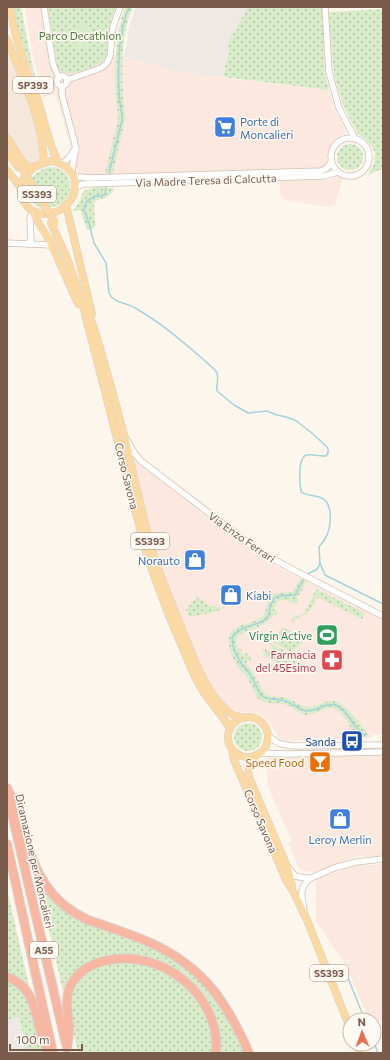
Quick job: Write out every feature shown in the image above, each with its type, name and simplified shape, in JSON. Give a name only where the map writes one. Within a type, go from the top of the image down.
[{"type":"highway","name":"Diramazione per Moncalieri","points":[[7,790],[67,1051]]},
{"type":"highway","points":[[7,790],[16,805],[25,838],[39,875],[44,884],[59,901],[78,915],[88,920],[157,946],[181,960],[203,979],[222,1001],[239,1030],[249,1053]]},
{"type":"highway","name":"A55","points":[[7,844],[53,1053]]},
{"type":"highway","points":[[67,1051],[69,1039],[67,1000],[72,983],[80,973],[93,965],[111,959],[128,958],[148,961],[164,968],[182,979],[198,994],[213,1026],[216,1053]]},
{"type":"highway","points":[[7,977],[20,984],[30,996],[35,1008],[41,1033],[49,1053]]},
{"type":"main road","name":"SP393","points":[[10,7],[12,22],[52,150],[60,163]]},
{"type":"main road","name":"SP393","points":[[7,39],[33,103],[44,148],[44,162]]},
{"type":"main road","points":[[7,138],[23,162],[30,167],[34,167]]},
{"type":"main road","name":"Corso Savona","points":[[7,145],[67,249],[124,437],[154,555],[168,595],[195,660],[217,700],[229,713],[235,716],[260,721],[266,730],[268,736],[265,748],[250,763],[248,767],[249,777],[286,864],[292,882],[293,891]]},
{"type":"main road","name":"Corso Savona","points":[[7,152],[19,166]]},
{"type":"main road","points":[[51,161],[60,163],[67,167],[73,174],[75,182],[75,188],[71,199],[66,206],[48,214],[40,213],[26,206],[20,193],[24,176],[34,167],[44,162],[51,161]]},
{"type":"main road","points":[[7,170],[21,188]]},
{"type":"main road","points":[[66,206],[96,342]]},
{"type":"main road","points":[[33,210],[35,217],[52,245],[96,342]]},
{"type":"main road","name":"Corso Savona","points":[[96,342],[147,556],[156,583],[196,680],[230,729],[228,741],[234,760],[287,882],[307,920],[344,1012]]},
{"type":"main road","points":[[230,729],[238,720],[244,718]]},
{"type":"main road","points":[[232,750],[243,757],[250,757],[259,754]]},
{"type":"street","points":[[44,7],[53,64],[59,78],[58,83],[62,86],[62,95],[76,148],[72,164],[73,174]]},
{"type":"street","points":[[62,86],[66,84],[67,80],[101,68],[107,63],[110,56],[113,27],[120,7]]},
{"type":"street","points":[[326,7],[329,72],[339,108],[355,139]]},
{"type":"street","points":[[59,78],[63,76],[67,80]]},
{"type":"street","points":[[344,139],[348,126]]},
{"type":"street","points":[[344,139],[355,139],[365,145],[369,157],[368,163],[361,173],[349,176],[343,175],[334,168],[331,162],[332,150],[344,139]]},
{"type":"street","points":[[60,163],[69,158],[76,148]]},
{"type":"street","name":"Via Madre Teresa di Calcutta","points":[[73,174],[88,178],[321,171],[327,168],[331,162]]},
{"type":"street","name":"Via Madre Teresa di Calcutta","points":[[75,188],[82,184],[324,176],[338,172]]},
{"type":"street","points":[[28,244],[31,240],[30,218],[33,210]]},
{"type":"street","points":[[7,243],[52,245]]},
{"type":"street","name":"Via Enzo Ferrari","points":[[124,437],[138,458],[151,469],[260,552],[383,616]]},
{"type":"street","points":[[268,736],[282,745],[294,746],[383,745]]},
{"type":"street","points":[[259,754],[383,752]]},
{"type":"street","points":[[307,920],[301,895],[302,889],[307,881],[334,868],[352,863],[367,860],[383,860]]},
{"type":"street","points":[[286,864],[295,876],[311,878]]},
{"type":"shaded area","points":[[25,7],[123,7],[117,26],[114,55],[185,73],[329,90],[334,107],[345,130],[343,135],[338,138],[329,148],[326,166],[318,168],[84,175],[79,173],[76,167],[76,159],[79,152],[71,148],[56,94],[44,97],[33,56]]},
{"type":"shaded area","points":[[136,7],[248,7],[227,45],[229,50],[223,77],[185,73],[123,57],[126,48],[129,26]]},
{"type":"shaded area","points":[[7,52],[31,102],[42,154],[41,161],[30,165],[7,134]]},
{"type":"shaded area","points":[[341,176],[342,180],[335,205],[328,207],[283,199],[280,192],[280,181],[326,180]]},
{"type":"shaded area","points":[[133,459],[231,536],[265,560],[383,619],[383,735],[371,735],[371,738],[287,741],[278,737],[270,723],[264,717],[256,713],[239,712],[226,705],[213,687],[201,665],[164,575],[149,527]]},
{"type":"shaded area","points":[[383,755],[383,856],[354,857],[315,872],[300,870],[288,843],[292,841],[268,787],[266,758]]},
{"type":"shaded area","points":[[383,864],[383,1020],[382,1012],[366,1012],[346,966],[316,921],[316,879],[356,866]]},
{"type":"shaded area","points":[[19,1017],[27,1053],[7,1053],[7,1020]]},
{"type":"green space","points":[[14,7],[21,7],[37,84],[20,37]]},
{"type":"green space","name":"Parco Decathlon","points":[[70,7],[115,7],[109,27],[106,55],[104,59],[91,68],[66,73],[57,65],[48,8],[70,9]]},
{"type":"green space","points":[[125,7],[133,7],[126,27],[123,49],[123,96],[125,120],[113,173],[105,174],[118,119],[115,61],[119,28]]},
{"type":"green space","points":[[248,7],[322,7],[325,74],[329,90],[223,77],[229,50],[227,45]]},
{"type":"green space","points":[[383,9],[383,169],[368,175],[374,163],[375,153],[365,139],[357,133],[344,107],[334,75],[329,12]]},
{"type":"green space","points":[[75,25],[90,26],[89,48],[74,47]]},
{"type":"green space","points":[[350,144],[359,148],[363,157],[359,166],[350,170],[341,166],[337,157],[341,148]]},
{"type":"green space","points":[[48,167],[56,167],[65,172],[69,179],[70,187],[68,196],[62,203],[46,208],[35,205],[31,201],[27,191],[30,180],[38,172]]},
{"type":"green space","points":[[96,187],[114,188],[108,197],[100,199],[94,203],[96,225],[93,229],[87,230],[80,210],[73,211],[80,201],[83,191]]},
{"type":"green space","points":[[300,578],[307,581],[297,599],[299,599],[296,604],[289,601],[290,600],[279,601],[274,610],[278,612],[276,616],[273,615],[262,625],[238,636],[236,642],[238,649],[239,648],[242,650],[241,653],[245,655],[246,652],[252,660],[246,663],[266,694],[287,698],[307,707],[315,706],[328,701],[338,702],[353,715],[369,736],[353,736],[347,720],[338,711],[332,708],[306,715],[287,705],[263,702],[256,696],[248,679],[240,670],[234,659],[228,640],[232,631],[240,626],[261,618],[265,612],[269,597],[276,593],[293,592]]},
{"type":"green space","points":[[316,589],[365,613],[362,619],[317,597],[305,615],[296,618],[293,623],[291,622],[294,616],[302,615],[305,612]]},
{"type":"green space","points":[[197,597],[215,607],[225,607],[232,604],[215,612],[189,617],[186,610]]},
{"type":"green space","points":[[282,627],[306,638],[292,653],[270,640],[271,639],[274,641]]},
{"type":"green space","points":[[269,643],[283,650],[297,660],[298,665],[295,672],[264,656],[264,649],[269,651],[272,646]]},
{"type":"green space","points":[[248,723],[258,727],[262,737],[258,747],[248,751],[238,747],[234,737],[238,727]]},
{"type":"green space","points":[[40,883],[63,910],[76,919],[158,951],[172,959],[192,974],[225,1011],[244,1053],[219,1053],[195,987],[186,978],[164,964],[153,960],[141,956],[128,955],[103,957],[78,970],[63,991],[40,890]]},
{"type":"green space","points":[[7,889],[29,986],[7,972]]},
{"type":"green space","points":[[110,963],[152,967],[165,973],[187,989],[202,1011],[208,1024],[212,1053],[78,1053],[70,1015],[70,1002],[75,987],[84,975],[97,967]]},
{"type":"green space","points":[[7,981],[23,994],[28,1003],[36,1022],[43,1053],[27,1053],[19,1017],[7,1020]]},
{"type":"waterway","points":[[109,173],[122,120],[119,96],[119,60],[121,38],[125,17],[129,7]]},
{"type":"waterway","points":[[106,187],[105,194],[95,196],[87,201],[84,210],[94,243],[106,263],[109,293],[111,297],[117,301],[132,306],[153,319],[204,360],[217,373],[217,391],[234,405],[248,413],[267,411],[295,420],[328,448],[328,453],[326,456],[306,455],[301,461],[301,492],[319,497],[328,504],[330,509],[329,529],[325,539],[319,547],[319,566],[316,570],[307,574]]},
{"type":"waterway","points":[[320,563],[325,575],[383,604]]},
{"type":"waterway","points":[[305,577],[295,595],[276,597],[272,601],[268,616],[264,621],[236,633],[232,638],[233,646],[237,656],[250,674],[263,697],[285,701],[307,711],[315,710],[326,705],[338,706],[348,715],[356,727],[365,736]]},
{"type":"waterway","points":[[346,969],[346,973],[362,1012]]},
{"type":"place","name":"Porte di Moncalieri","points":[[225,127]]},
{"type":"place","name":"Norauto","points":[[195,560]]},
{"type":"place","name":"Kiabi","points":[[231,595]]},
{"type":"place","name":"Virgin Active","points":[[327,635]]},
{"type":"place","name":"Farmacia del 45Esimo","points":[[332,660]]},
{"type":"place","name":"Sanda","points":[[352,741]]},
{"type":"place","name":"Speed Food","points":[[320,762]]},
{"type":"place","name":"Leroy Merlin","points":[[340,819]]}]
